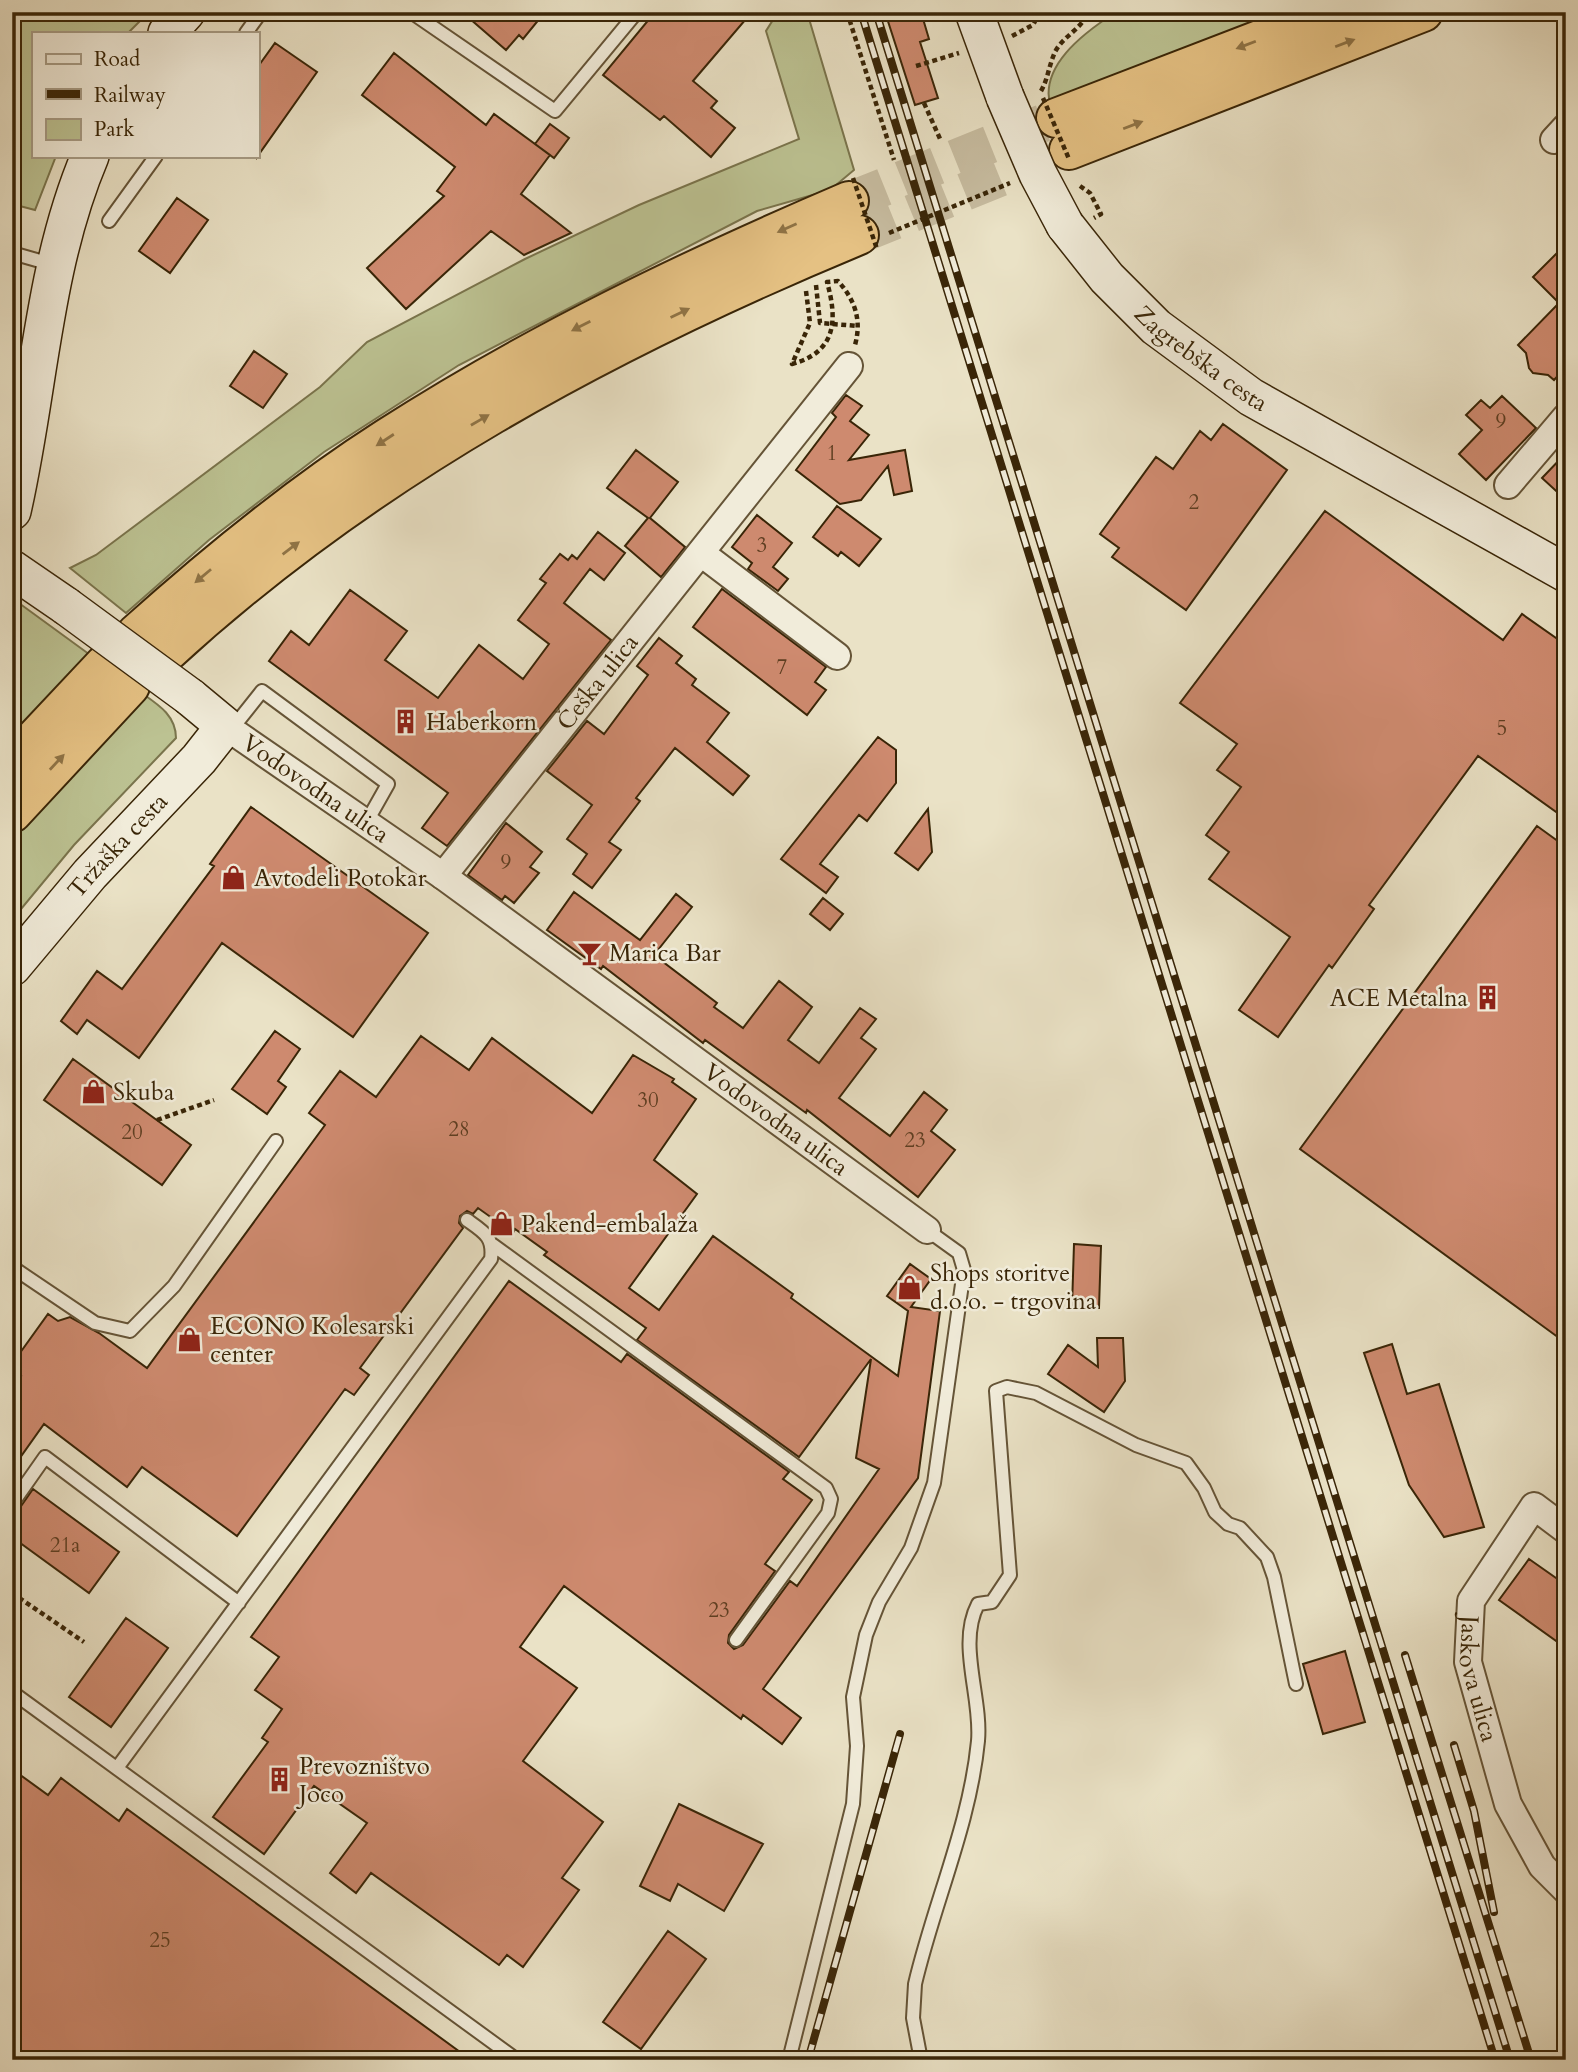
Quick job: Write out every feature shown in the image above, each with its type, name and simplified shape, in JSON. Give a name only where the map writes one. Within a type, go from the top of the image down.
[{"type":"highway","points":[[1059,138],[1332,12]]},
{"type":"highway","points":[[1059,138],[1423,12]]},
{"type":"highway","points":[[150,644],[278,515],[386,439],[443,404],[633,299],[867,228]]},
{"type":"highway","points":[[12,763],[117,676],[12,813]]},
{"type":"street","points":[[168,32],[186,12]]},
{"type":"street","name":"Zagrebška cesta","points":[[974,12],[1005,97],[1038,174],[1065,225],[1107,278],[1156,327],[1251,397],[1566,573]]},
{"type":"street","points":[[12,512],[54,265],[75,190],[89,158]]},
{"type":"street","name":"Češka ulica","points":[[443,877],[849,366]]},
{"type":"street","points":[[1508,485],[1566,417]]},
{"type":"street","points":[[701,553],[837,656]]},
{"type":"street","name":"Vodovodna ulica","points":[[12,569],[190,697],[228,728],[443,877],[927,1230]]},
{"type":"street","name":"Tržaška cesta","points":[[12,967],[90,874],[228,728]]},
{"type":"street","name":"Jaskova ulica","points":[[1566,1530],[1534,1506],[1471,1601],[1468,1662],[1508,1804],[1542,1866],[1566,1890]]},
{"type":"lane","points":[[247,32],[261,12]]},
{"type":"lane","points":[[416,14],[555,111],[637,12]]},
{"type":"lane","points":[[109,221],[155,158]]},
{"type":"lane","points":[[12,253],[54,265]]},
{"type":"lane","points":[[228,728],[262,691],[388,784],[366,823]]},
{"type":"lane","points":[[12,1267],[95,1323],[130,1331],[174,1286],[276,1141]]},
{"type":"lane","points":[[467,1220],[487,1234],[493,1245],[826,1488],[831,1499],[828,1513],[736,1640]]},
{"type":"lane","points":[[789,2060],[853,1804],[857,1746],[853,1697],[866,1635],[880,1602],[911,1548],[934,1483],[964,1270],[959,1252],[927,1230]]},
{"type":"lane","points":[[117,1768],[491,1259],[493,1245]]},
{"type":"lane","points":[[921,2060],[913,2018],[915,1984],[975,1766],[980,1717],[969,1621],[978,1604],[992,1602],[1010,1575],[996,1391],[1007,1387],[1036,1392],[1136,1445],[1186,1463],[1204,1488],[1215,1512],[1228,1524],[1240,1528],[1267,1557],[1274,1577],[1296,1684]]},
{"type":"lane","points":[[12,1504],[45,1457],[239,1603]]},
{"type":"lane","points":[[12,1692],[517,2060]]},
{"type":"path","points":[[847,12],[894,160]]},
{"type":"path","points":[[1005,41],[1032,25],[1040,12]]},
{"type":"path","points":[[1059,138],[1041,92],[1055,52],[1065,39],[1085,22],[1088,12]]},
{"type":"path","points":[[916,66],[969,50]]},
{"type":"path","points":[[924,103],[941,141]]},
{"type":"path","points":[[867,228],[1011,183]]},
{"type":"path","points":[[1090,193],[1101,214]]},
{"type":"path","points":[[812,278],[818,289],[820,323],[858,326]]},
{"type":"path","points":[[803,282],[808,297],[810,323],[792,364],[821,351],[829,338],[832,299],[827,282],[838,281],[848,292],[859,318],[849,366]]},
{"type":"path","points":[[158,1120],[214,1100]]},
{"type":"path","points":[[12,1592],[84,1642]]},
{"type":"green space","points":[[12,12],[149,12],[129,32],[32,32],[32,158],[55,158],[35,210],[12,204]]},
{"type":"green space","points":[[778,12],[807,12],[854,170],[830,190],[757,211],[459,365],[324,452],[209,540],[126,613],[70,568],[96,555],[320,387],[367,342],[525,259],[639,205],[799,139],[766,31]]},
{"type":"green space","points":[[1116,12],[1302,12],[1052,111],[1050,80],[1057,66],[1078,41]]},
{"type":"green space","points":[[12,598],[93,657],[12,735]]},
{"type":"green space","points":[[143,694],[170,717],[176,738],[74,845],[12,920],[12,836],[70,768]]},
{"type":"building","points":[[462,12],[545,12],[523,39],[519,35],[506,50]]},
{"type":"building","points":[[655,12],[752,12],[693,81],[717,101],[711,108],[735,128],[711,157],[664,116],[660,120],[603,75]]},
{"type":"building","points":[[885,12],[921,12],[929,39],[920,42],[938,98],[915,105]]},
{"type":"building","points":[[275,43],[317,72],[259,154],[259,65]]},
{"type":"building","points":[[394,53],[486,125],[494,114],[550,155],[521,194],[571,233],[524,255],[491,231],[406,309],[367,268],[444,196],[437,191],[455,167],[362,95]]},
{"type":"building","points":[[550,124],[569,138],[554,158],[535,144]]},
{"type":"building","points":[[177,198],[208,220],[170,273],[139,251]]},
{"type":"building","points":[[1566,244],[1566,367],[1554,380],[1548,375],[1533,373],[1529,368],[1526,353],[1518,345],[1559,303],[1533,277]]},
{"type":"building","points":[[254,351],[287,374],[263,408],[230,386]]},
{"type":"building","points":[[846,395],[862,406],[850,421],[869,435],[849,460],[905,450],[912,491],[894,495],[888,466],[861,500],[840,504],[796,470],[836,417],[832,413]]},
{"type":"building","points":[[1502,396],[1536,428],[1486,480],[1459,454],[1482,430],[1466,415],[1481,400],[1490,408]]},
{"type":"building","points":[[1223,424],[1287,470],[1186,610],[1112,557],[1119,548],[1100,534],[1156,457],[1173,469],[1200,431],[1211,440]]},
{"type":"building","points":[[636,450],[678,482],[650,518],[685,547],[661,577],[625,546],[648,518],[607,488]]},
{"type":"building","points":[[1566,453],[1566,500],[1542,478]]},
{"type":"building","points":[[837,506],[881,539],[859,566],[841,552],[838,556],[813,537]]},
{"type":"building","points":[[1325,511],[1503,640],[1522,614],[1566,645],[1566,819],[1478,756],[1369,905],[1374,909],[1332,968],[1329,965],[1278,1037],[1239,1010],[1290,937],[1209,879],[1229,852],[1206,835],[1241,787],[1217,770],[1237,744],[1180,703]]},
{"type":"building","points":[[757,515],[792,543],[773,567],[788,579],[778,591],[748,569],[752,563],[732,547]]},
{"type":"building","points":[[598,532],[625,553],[604,580],[590,569],[564,603],[611,640],[447,846],[422,828],[448,793],[269,661],[291,631],[309,645],[350,590],[407,631],[385,660],[438,698],[479,645],[523,679],[549,644],[518,620],[546,583],[540,579],[560,554],[568,560],[572,555],[577,559]]},
{"type":"building","points":[[722,589],[826,667],[815,682],[826,690],[807,715],[693,627]]},
{"type":"building","points":[[659,638],[682,656],[676,663],[696,679],[692,685],[729,713],[707,742],[749,776],[733,795],[675,748],[636,798],[640,801],[609,842],[621,850],[592,888],[573,874],[587,854],[567,839],[592,805],[547,771],[587,721],[604,734],[648,675],[637,666]]},
{"type":"building","points":[[878,737],[896,750],[896,783],[867,821],[859,815],[820,864],[838,877],[826,893],[781,859]]},
{"type":"building","points":[[251,807],[428,933],[353,1037],[222,943],[139,1058],[87,1020],[77,1034],[61,1021],[97,971],[122,989],[214,866],[210,864]]},
{"type":"building","points":[[928,809],[932,852],[918,870],[895,853]]},
{"type":"building","points":[[506,823],[542,852],[530,867],[539,873],[514,903],[505,896],[502,900],[468,875]]},
{"type":"building","name":"ACE Metalna","points":[[1537,826],[1566,847],[1566,1343],[1300,1149]]},
{"type":"building","points":[[574,892],[640,940],[676,894],[692,907],[654,955],[717,1003],[714,1007],[743,1028],[779,981],[812,1007],[788,1040],[819,1063],[860,1008],[876,1019],[861,1038],[876,1049],[839,1098],[890,1136],[924,1092],[947,1110],[931,1131],[955,1150],[918,1197],[807,1110],[806,1113],[705,1040],[703,1043],[603,966],[601,969],[547,930]]},
{"type":"building","points":[[823,898],[843,914],[830,930],[810,914]]},
{"type":"building","points":[[275,1031],[300,1049],[278,1081],[286,1087],[267,1114],[232,1089]]},
{"type":"building","points":[[421,1036],[469,1070],[492,1038],[592,1113],[633,1055],[674,1079],[672,1082],[696,1099],[654,1160],[697,1194],[629,1288],[659,1310],[713,1236],[793,1294],[791,1298],[898,1376],[908,1311],[887,1296],[910,1264],[931,1279],[911,1307],[940,1311],[918,1478],[763,1689],[801,1718],[782,1744],[743,1715],[741,1719],[564,1586],[520,1647],[577,1688],[523,1761],[603,1822],[562,1878],[579,1890],[523,1967],[507,1955],[499,1965],[371,1873],[356,1893],[330,1873],[367,1823],[314,1786],[264,1854],[213,1817],[268,1742],[262,1738],[282,1709],[255,1690],[279,1657],[251,1637],[509,1281],[621,1362],[627,1354],[789,1472],[783,1479],[812,1500],[765,1564],[775,1571],[729,1635],[728,1643],[734,1649],[743,1645],[790,1581],[797,1586],[879,1469],[856,1458],[871,1359],[799,1457],[637,1340],[646,1328],[544,1255],[547,1252],[515,1229],[513,1233],[478,1208],[473,1214],[467,1211],[460,1216],[459,1223],[463,1228],[360,1368],[369,1375],[354,1395],[345,1389],[237,1536],[142,1467],[127,1487],[44,1424],[12,1469],[12,1388],[21,1376],[12,1370],[12,1364],[48,1314],[58,1321],[70,1317],[99,1333],[147,1368],[325,1125],[309,1113],[340,1071],[376,1097]]},
{"type":"building","points":[[73,1059],[191,1145],[162,1185],[44,1100]]},
{"type":"building","points":[[1074,1244],[1101,1246],[1099,1308],[1072,1307]]},
{"type":"building","points":[[1097,1338],[1123,1338],[1125,1381],[1104,1412],[1048,1374],[1068,1345],[1098,1367]]},
{"type":"building","points":[[1392,1344],[1407,1394],[1439,1384],[1484,1527],[1444,1537],[1409,1485],[1364,1353]]},
{"type":"building","points":[[33,1489],[119,1552],[89,1593],[12,1537],[12,1513],[19,1509]]},
{"type":"building","points":[[1529,1559],[1566,1585],[1566,1648],[1499,1600]]},
{"type":"building","points":[[126,1618],[168,1648],[111,1727],[69,1697]]},
{"type":"building","points":[[1345,1651],[1365,1722],[1323,1734],[1303,1664]]},
{"type":"building","points":[[12,1769],[48,1795],[61,1778],[119,1821],[127,1809],[471,2060],[12,2060]]},
{"type":"building","points":[[679,1804],[763,1844],[724,1911],[678,1884],[670,1901],[640,1886]]},
{"type":"building","points":[[668,1931],[706,1959],[641,2049],[603,2022]]},
{"type":"tunnel","points":[[849,201],[1051,120]]},
{"type":"tunnel","points":[[859,235],[1065,151]]},
{"type":"railway","points":[[861,12],[1495,2060]]},
{"type":"railway","points":[[876,12],[1510,2060]]},
{"type":"railway","points":[[1405,1655],[1531,2060]]},
{"type":"railway","points":[[808,2060],[900,1734]]},
{"type":"railway","points":[[1454,1745],[1474,1811],[1494,1912]]},
{"type":"place","name":"Haberkorn","points":[[406,722]]},
{"type":"place","name":"Avtodeli Potokar","points":[[234,878]]},
{"type":"place","name":"Marica Bar","points":[[589,953]]},
{"type":"place","name":"ACE Metalna","points":[[1488,998]]},
{"type":"place","name":"Skuba","points":[[93,1092]]},
{"type":"place","name":"Pakend-embalaža","points":[[501,1224]]},
{"type":"place","name":"Shops storitve d.o.o. - trgovina","points":[[910,1287]]},
{"type":"place","name":"ECONO Kolesarski center","points":[[190,1340]]},
{"type":"place","name":"Prevozništvo Joco","points":[[279,1780]]}]
